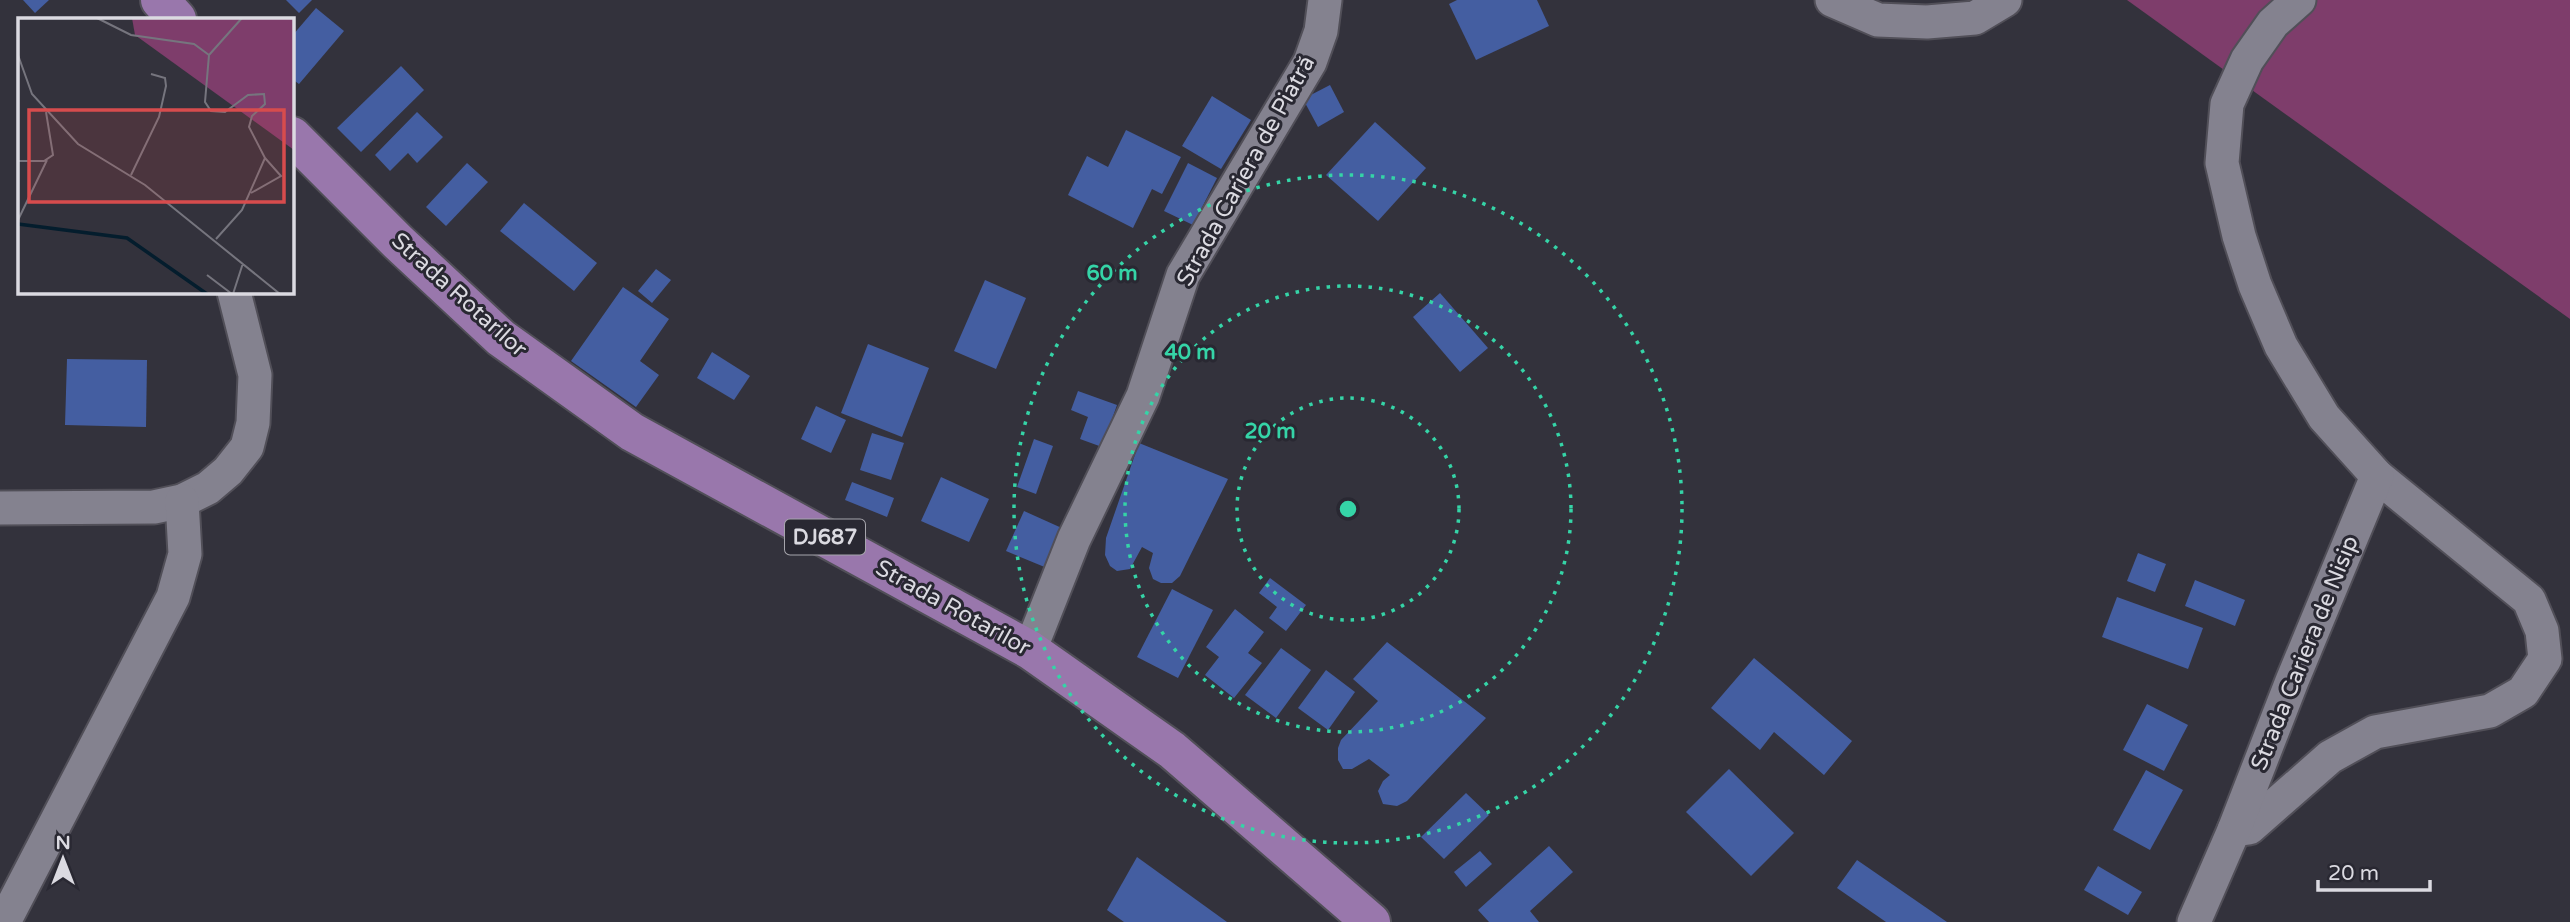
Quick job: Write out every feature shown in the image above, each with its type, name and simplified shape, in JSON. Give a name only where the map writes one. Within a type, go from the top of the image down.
[{"type":"main road","name":"Strada Rotarilor","points":[[294,138],[398,242],[501,338],[632,432],[1030,650],[1172,750],[1371,922]]},
{"type":"street","name":"Strada Cariera de Piatră","points":[[1030,650],[1074,539],[1143,396],[1183,275],[1310,62],[1321,31],[1325,0]]},
{"type":"street","points":[[1832,0],[1878,20],[1927,22],[1975,18],[2005,0]]},
{"type":"street","name":"Strada Cariera de Nisip","points":[[2234,830],[2249,828],[2330,757],[2375,732],[2490,711],[2523,692],[2544,659],[2542,631],[2529,600],[2377,476],[2324,416],[2281,346],[2255,285],[2239,236],[2222,163],[2227,104],[2247,60],[2273,23],[2299,0]]},
{"type":"street","points":[[0,508],[154,507],[182,501],[208,488],[228,471],[247,447],[253,423],[255,375],[235,294]]},
{"type":"street","name":"Strada Cariera de Nisip","points":[[2193,922],[2234,830],[2377,476]]},
{"type":"street","points":[[4,922],[173,597],[185,554],[182,501]]},
{"type":"shaded area","points":[[2127,0],[2570,0],[2570,319]]},
{"type":"building","points":[[23,0],[49,0],[35,13]]},
{"type":"building","points":[[286,0],[312,0],[299,13]]},
{"type":"building","points":[[1457,0],[1537,0],[1549,26],[1476,60],[1449,4]]},
{"type":"building","points":[[316,8],[344,31],[299,84],[294,80],[294,34]]},
{"type":"building","points":[[401,66],[424,90],[361,152],[337,128]]},
{"type":"building","points":[[1330,85],[1344,112],[1318,127],[1303,99]]},
{"type":"building","points":[[1212,96],[1251,120],[1221,169],[1182,146]]},
{"type":"building","points":[[417,112],[443,137],[417,163],[408,153],[390,171],[375,155]]},
{"type":"building","points":[[1375,122],[1426,168],[1378,221],[1326,175]]},
{"type":"building","points":[[1126,130],[1181,157],[1162,194],[1152,189],[1133,228],[1068,195],[1087,156],[1108,167]]},
{"type":"building","points":[[467,163],[488,182],[446,226],[426,207]]},
{"type":"building","points":[[1188,163],[1217,178],[1193,225],[1164,211]]},
{"type":"building","points":[[524,203],[597,263],[574,291],[500,231]]},
{"type":"building","points":[[656,269],[671,280],[652,303],[638,291]]},
{"type":"building","points":[[985,280],[1026,298],[996,369],[954,351]]},
{"type":"building","points":[[623,287],[669,319],[640,361],[659,375],[636,407],[571,361]]},
{"type":"building","points":[[1440,293],[1488,348],[1460,372],[1413,317]]},
{"type":"building","points":[[868,344],[929,368],[902,437],[841,413]]},
{"type":"building","points":[[712,352],[750,376],[734,400],[697,378]]},
{"type":"building","points":[[67,359],[147,360],[146,427],[65,425]]},
{"type":"building","points":[[1078,391],[1117,405],[1102,447],[1080,439],[1088,417],[1071,410]]},
{"type":"building","points":[[816,406],[846,420],[831,453],[801,439]]},
{"type":"building","points":[[872,433],[904,443],[891,480],[860,470]]},
{"type":"building","points":[[1034,439],[1053,446],[1036,494],[1017,487]]},
{"type":"building","points":[[1139,443],[1228,479],[1180,576],[1172,583],[1161,583],[1153,579],[1149,568],[1153,553],[1142,547],[1130,569],[1117,571],[1110,566],[1105,555],[1106,538]]},
{"type":"building","points":[[941,477],[989,499],[969,542],[921,521]]},
{"type":"building","points":[[852,482],[894,498],[887,517],[845,500]]},
{"type":"building","points":[[1024,511],[1064,529],[1047,568],[1006,551]]},
{"type":"building","points":[[2138,553],[2166,564],[2155,592],[2127,581]]},
{"type":"building","points":[[1270,578],[1306,605],[1286,631],[1269,618],[1277,607],[1259,593]]},
{"type":"building","points":[[2195,580],[2245,600],[2235,626],[2185,606]]},
{"type":"building","points":[[1172,589],[1213,610],[1178,678],[1137,657]]},
{"type":"building","points":[[2117,597],[2203,628],[2188,669],[2102,637]]},
{"type":"building","points":[[1235,609],[1264,632],[1248,653],[1262,663],[1234,698],[1205,675],[1219,657],[1206,647]]},
{"type":"building","points":[[1387,642],[1486,718],[1407,801],[1397,806],[1383,804],[1378,791],[1390,775],[1369,759],[1352,769],[1343,769],[1338,760],[1341,740],[1378,701],[1353,679]]},
{"type":"building","points":[[1281,648],[1311,670],[1276,718],[1245,695]]},
{"type":"building","points":[[1754,658],[1852,741],[1824,775],[1774,732],[1760,750],[1711,708]]},
{"type":"building","points":[[1326,670],[1355,692],[1328,730],[1298,708]]},
{"type":"building","points":[[2147,704],[2188,725],[2164,771],[2123,750]]},
{"type":"building","points":[[1729,769],[1794,833],[1751,876],[1686,812]]},
{"type":"building","points":[[2146,770],[2183,790],[2150,850],[2113,830]]},
{"type":"building","points":[[1466,793],[1489,815],[1444,859],[1421,837]]},
{"type":"building","points":[[1549,846],[1573,872],[1530,911],[1539,922],[1489,922],[1478,910]]},
{"type":"building","points":[[1480,851],[1492,864],[1466,887],[1454,872]]},
{"type":"building","points":[[1137,857],[1227,922],[1124,922],[1107,910]]},
{"type":"building","points":[[1857,860],[1947,922],[1886,922],[1837,888]]},
{"type":"building","points":[[2098,866],[2142,892],[2128,915],[2084,890]]}]
